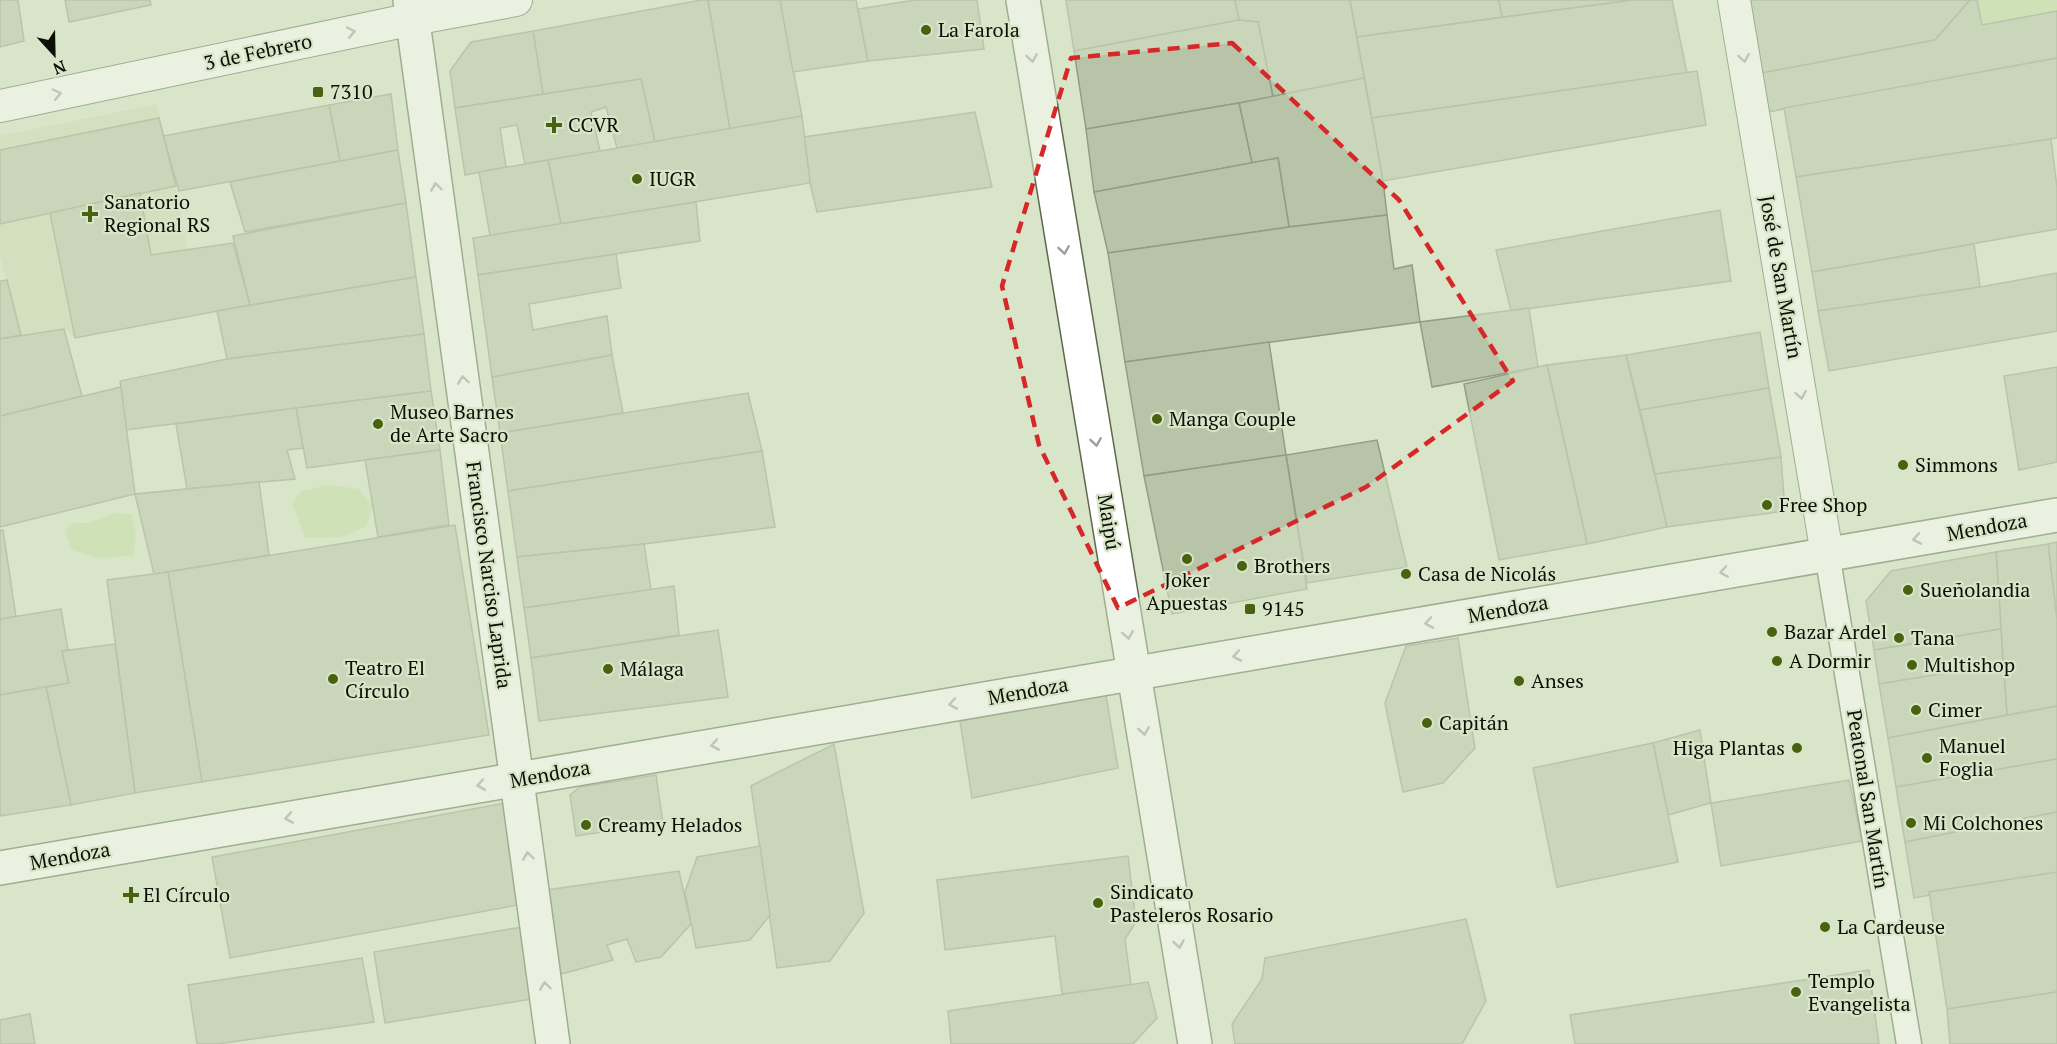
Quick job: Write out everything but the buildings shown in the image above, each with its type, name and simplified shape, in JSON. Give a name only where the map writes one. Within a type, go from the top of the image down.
[{"type":"main road","name":"Maipú","points":[[1023,0],[1196,1044]]},
{"type":"main road","name":"Francisco Narciso Laprida","points":[[412,9],[553,1044]]},
{"type":"main road","name":"Mendoza","points":[[0,868],[2057,515]]},
{"type":"street","name":"3 de Febrero","points":[[0,106],[412,9],[516,0]]},
{"type":"street","name":"José de San Martín","points":[[1734,0],[1827,554]]},
{"type":"street","name":"Peatonal San Martín","points":[[1827,554],[1909,1044]]},
{"type":"highlighted area","points":[[1232,43],[1399,200],[1513,381],[1366,487],[1118,608],[1039,445],[1002,286],[1071,58]]},
{"type":"shaded area","name":"Sanatorio Regional RS","points":[[157,104],[176,186],[187,249],[233,243],[250,305],[75,338],[64,329],[21,335],[0,257],[0,136]]},
{"type":"green space","points":[[1977,0],[2057,0],[2057,11],[1982,25]]},
{"type":"green space","points":[[329,485],[359,489],[373,506],[366,526],[344,537],[306,538],[292,504],[301,491]]},
{"type":"green space","points":[[115,513],[132,514],[136,535],[133,556],[98,558],[72,550],[65,530],[75,523],[88,523]]},
{"type":"place","name":"La Farola","points":[[926,30]]},
{"type":"place","name":"7310","points":[[318,92]]},
{"type":"place","name":"CCVR","points":[[554,125]]},
{"type":"place","name":"IUGR","points":[[637,179]]},
{"type":"place","name":"Sanatorio Regional RS","points":[[90,214]]},
{"type":"place","name":"Manga Couple","points":[[1157,419]]},
{"type":"place","name":"Museo Barnes de Arte Sacro","points":[[378,424]]},
{"type":"place","name":"Simmons","points":[[1903,465]]},
{"type":"place","name":"Free Shop","points":[[1767,505]]},
{"type":"place","name":"Joker Apuestas","points":[[1187,559]]},
{"type":"place","name":"Brothers","points":[[1242,566]]},
{"type":"place","name":"Casa de Nicolás","points":[[1406,574]]},
{"type":"place","name":"Sueñolandia","points":[[1908,590]]},
{"type":"place","name":"9145","points":[[1250,609]]},
{"type":"place","name":"Bazar Ardel","points":[[1772,632]]},
{"type":"place","name":"Tana","points":[[1899,638]]},
{"type":"place","name":"A Dormir","points":[[1777,661]]},
{"type":"place","name":"Multishop","points":[[1912,665]]},
{"type":"place","name":"Málaga","points":[[608,669]]},
{"type":"place","name":"Teatro El Círculo","points":[[333,679]]},
{"type":"place","name":"Anses","points":[[1519,681]]},
{"type":"place","name":"Cimer","points":[[1916,710]]},
{"type":"place","name":"Capitán","points":[[1427,723]]},
{"type":"place","name":"Higa Plantas","points":[[1797,748]]},
{"type":"place","name":"Manuel Foglia","points":[[1927,758]]},
{"type":"place","name":"Mi Colchones","points":[[1911,823]]},
{"type":"place","name":"Creamy Helados","points":[[586,825]]},
{"type":"place","name":"El Círculo","points":[[131,895]]},
{"type":"place","name":"Sindicato Pasteleros Rosario","points":[[1098,903]]},
{"type":"place","name":"La Cardeuse","points":[[1825,927]]},
{"type":"place","name":"Templo Evangelista","points":[[1796,992]]}]
